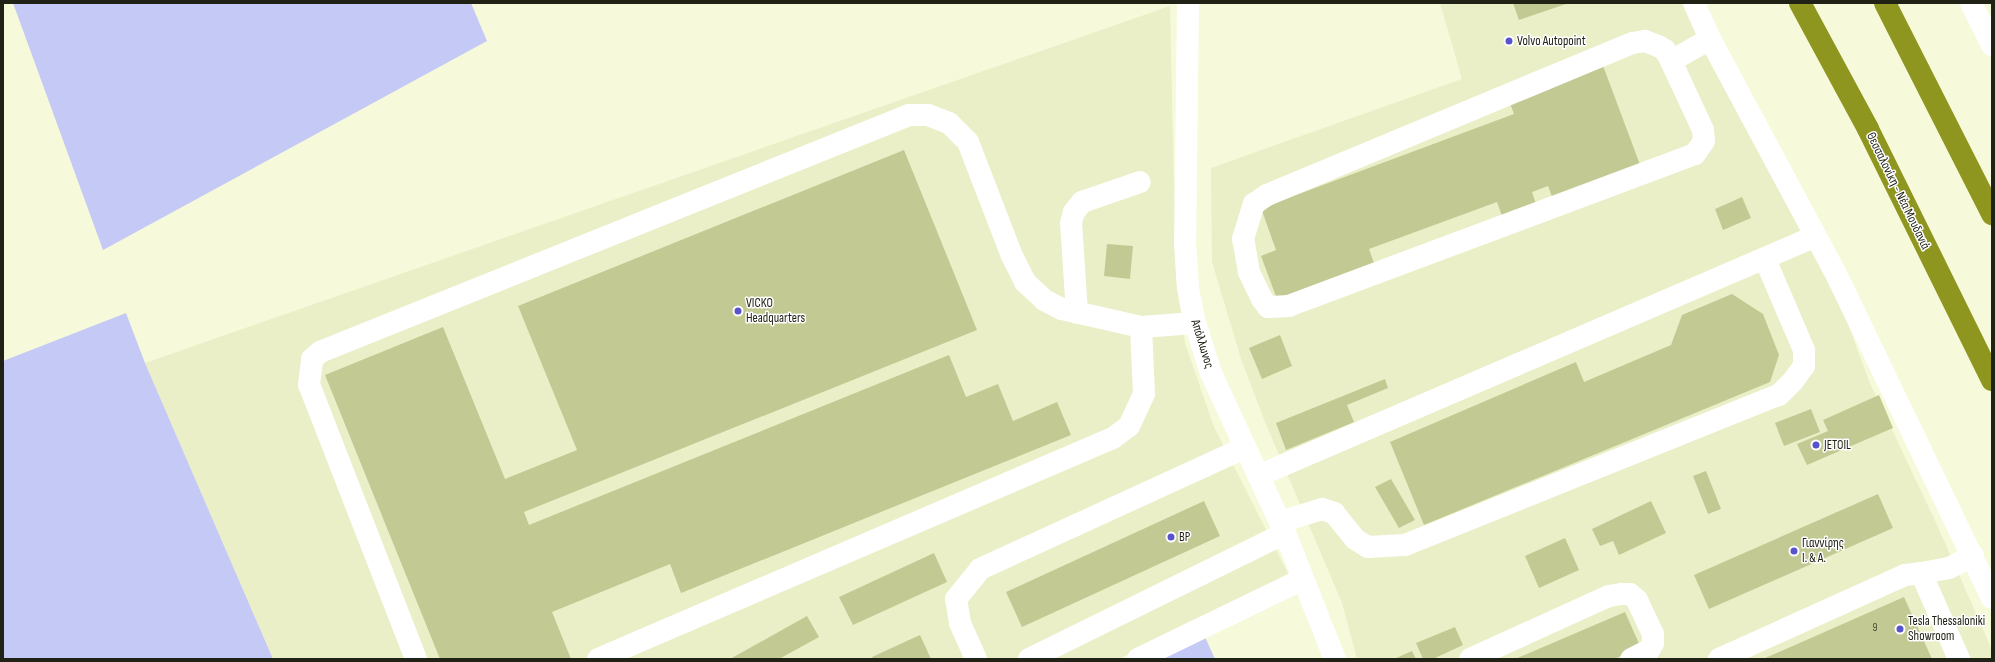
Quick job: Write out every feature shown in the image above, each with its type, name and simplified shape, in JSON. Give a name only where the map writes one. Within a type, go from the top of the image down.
[{"type":"highway","name":"Θεσσαλονίκη - Νέα Μουδανιά","points":[[1800,3],[1868,129],[1992,380]]},
{"type":"highway","points":[[1885,3],[1992,214]]},
{"type":"street","name":"Απόλλωνος","points":[[1188,3],[1185,243],[1188,288],[1194,323],[1211,373],[1244,448],[1282,528],[1335,659]]},
{"type":"street","points":[[1694,3],[1710,39],[1816,236],[1973,556],[1992,598]]},
{"type":"street","points":[[1971,3],[1989,32]]},
{"type":"street","points":[[1671,61],[1710,39]]},
{"type":"street","points":[[1645,41],[1658,46],[1665,50],[1671,61],[1703,130],[1704,141],[1695,154],[1289,306],[1268,307],[1262,299],[1249,272],[1243,239],[1254,204],[1267,195],[1633,43],[1645,41]]},
{"type":"street","points":[[416,659],[309,385],[312,359],[320,352],[909,115],[928,115],[949,123],[968,142],[1012,256],[1025,282],[1044,300],[1062,309],[1142,327],[1194,323]]},
{"type":"street","points":[[1077,313],[1071,223],[1074,212],[1082,202],[1140,182]]},
{"type":"street","points":[[1258,476],[1816,236]]},
{"type":"street","points":[[1030,659],[1282,528],[1322,509],[1334,513],[1355,539],[1368,547],[1405,545],[1779,395],[1794,382],[1804,366],[1804,350],[1765,259]]},
{"type":"street","points":[[598,659],[1113,438],[1130,426],[1144,394],[1142,327]]},
{"type":"street","points":[[976,659],[960,624],[956,599],[980,569],[1244,448]]},
{"type":"street","points":[[1720,659],[1905,575],[1949,568],[1973,556]]},
{"type":"street","points":[[1921,573],[1959,659]]},
{"type":"street","points":[[1138,659],[1303,579]]},
{"type":"street","points":[[1470,659],[1609,596],[1630,594],[1637,600],[1653,634],[1653,644],[1649,650],[1631,659]]},
{"type":"shaded area","points":[[13,3],[471,3],[487,41],[103,250]]},
{"type":"shaded area","points":[[1440,3],[1694,3],[1816,236],[1869,381],[1938,527],[1992,650],[1992,659],[1357,659],[1342,603],[1265,422],[1241,359],[1212,262],[1211,168],[1462,79]]},
{"type":"shaded area","name":"VICKO Headquarters","points":[[1170,6],[1176,279],[1185,343],[1214,427],[1289,575],[1119,659],[273,659],[145,363]]},
{"type":"shaded area","points":[[126,313],[145,363],[273,659],[3,659],[3,361]]},
{"type":"shaded area","points":[[1205,637],[1215,659],[1161,659]]},
{"type":"building","points":[[1513,3],[1569,3],[1519,20]]},
{"type":"building","points":[[1602,63],[1642,170],[1554,202],[1548,186],[1532,192],[1537,207],[1503,219],[1497,202],[1369,249],[1374,263],[1277,299],[1261,256],[1276,250],[1261,208],[1514,114],[1508,98]]},
{"type":"building","points":[[904,150],[977,330],[524,512],[529,525],[949,355],[966,397],[998,384],[1013,421],[1057,402],[1071,435],[681,593],[670,564],[552,612],[571,659],[440,659],[325,375],[443,327],[505,479],[577,450],[518,306]]},
{"type":"building","points":[[1742,197],[1751,218],[1723,230],[1715,209]]},
{"type":"building","points":[[1107,244],[1133,246],[1130,279],[1104,276]]},
{"type":"building","points":[[1732,294],[1763,314],[1779,355],[1770,382],[1424,525],[1390,442],[1576,362],[1584,382],[1671,345],[1682,315]]},
{"type":"building","points":[[1280,335],[1292,366],[1262,379],[1249,348]]},
{"type":"building","points":[[1385,379],[1388,388],[1347,405],[1354,422],[1286,450],[1276,423]]},
{"type":"building","points":[[1879,395],[1893,428],[1807,465],[1797,444],[1828,431],[1823,420]]},
{"type":"building","points":[[1811,409],[1820,432],[1784,446],[1775,423]]},
{"type":"building","points":[[1706,471],[1721,509],[1708,514],[1693,476]]},
{"type":"building","points":[[1391,479],[1415,520],[1399,528],[1375,487]]},
{"type":"building","name":"Γιαννίρης Ι. & Α.","points":[[1878,494],[1893,528],[1709,609],[1694,575]]},
{"type":"building","points":[[1204,501],[1220,536],[1022,627],[1006,592]]},
{"type":"building","points":[[1651,501],[1666,533],[1619,555],[1613,541],[1600,546],[1592,529]]},
{"type":"building","points":[[1565,538],[1579,570],[1539,588],[1525,556]]},
{"type":"building","points":[[934,553],[947,582],[853,625],[839,597]]},
{"type":"building","points":[[1904,597],[1932,659],[1763,659]]},
{"type":"building","points":[[1625,612],[1641,648],[1614,659],[1515,659]]},
{"type":"building","points":[[807,616],[819,637],[779,659],[730,659]]},
{"type":"building","points":[[1455,627],[1463,645],[1433,659],[1423,659],[1416,643]]},
{"type":"building","points":[[920,635],[931,659],[873,659],[872,657]]},
{"type":"building","points":[[1412,651],[1416,659],[1394,659]]},
{"type":"place","name":"Volvo Autopoint","points":[[1509,41]]},
{"type":"place","name":"VICKO Headquarters","points":[[738,311]]},
{"type":"place","name":"JETOIL","points":[[1816,445]]},
{"type":"place","name":"BP","points":[[1171,537]]},
{"type":"place","name":"Γιαννίρης Ι. & Α.","points":[[1794,551]]},
{"type":"place","name":"Tesla Thessaloniki Showroom","points":[[1900,629]]}]
